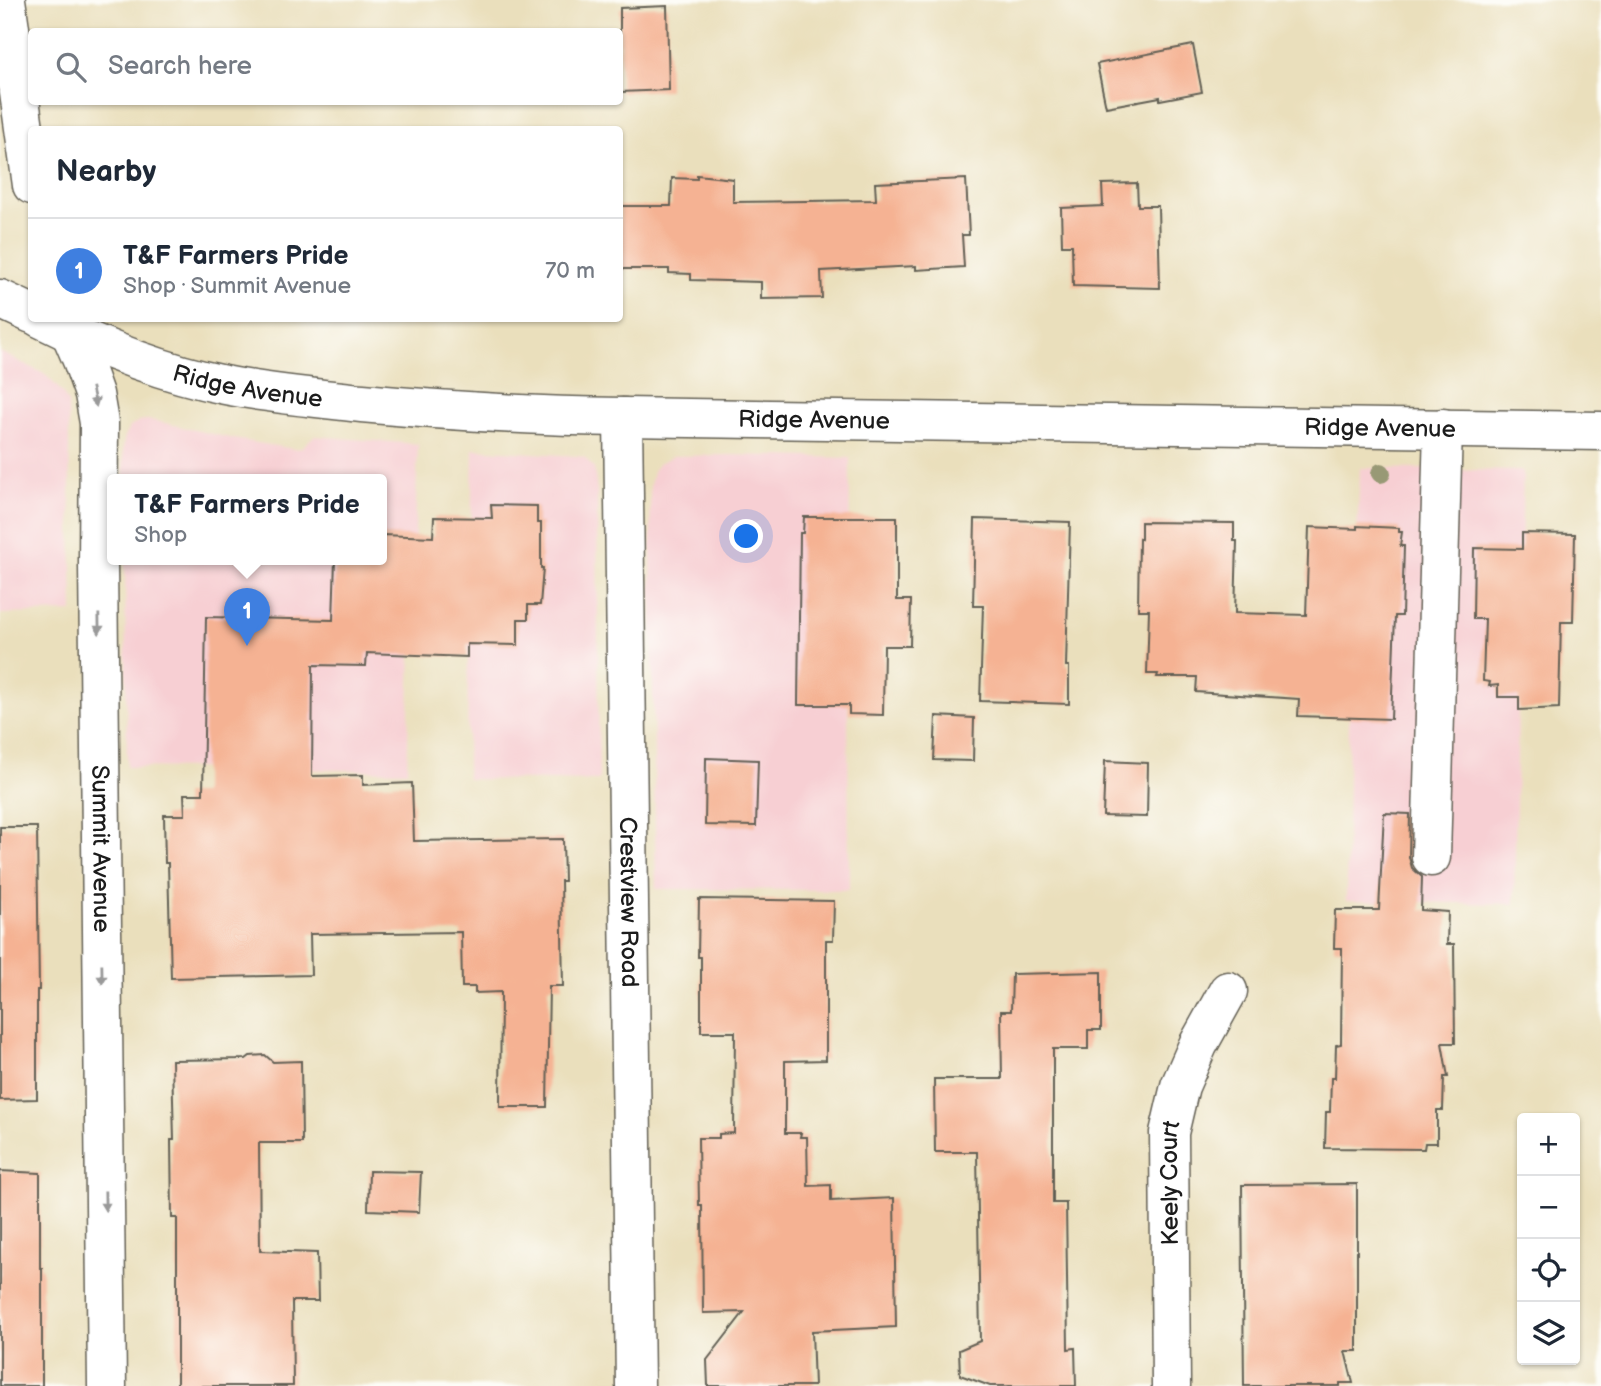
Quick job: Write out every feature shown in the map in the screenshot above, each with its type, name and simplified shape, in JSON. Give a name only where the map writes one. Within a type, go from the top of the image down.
[{"type":"street","points":[[6,0],[28,157]]},
{"type":"street","points":[[0,299],[28,312]]},
{"type":"street","name":"Ridge Avenue","points":[[58,323],[173,371],[224,385],[278,394],[438,410],[622,417],[1601,431]]},
{"type":"street","name":"Summit Avenue","points":[[58,323],[82,360],[94,394],[99,424],[98,578],[107,1386]]},
{"type":"street","name":"Crestview Road","points":[[622,417],[635,1386]]},
{"type":"street","points":[[1431,857],[1443,428]]},
{"type":"street","name":"Keely Court","points":[[1171,1386],[1169,1133],[1180,1086],[1198,1045],[1228,991]]},
{"type":"shaded area","points":[[0,352],[45,374],[62,392],[68,403],[73,612],[0,614]]},
{"type":"shaded area","points":[[139,421],[156,421],[234,439],[294,449],[301,448],[314,436],[418,444],[407,771],[127,767],[125,565],[387,565],[387,474],[124,474],[125,435],[130,427]]},
{"type":"shaded area","points":[[473,449],[584,457],[594,468],[597,491],[599,781],[467,779]]},
{"type":"shaded area","points":[[673,456],[850,458],[849,890],[656,889],[650,486],[653,471],[659,463]]},
{"type":"shaded area","points":[[1360,468],[1523,471],[1514,904],[1346,901],[1349,718]]},
{"type":"building","points":[[667,6],[669,90],[623,92],[623,28],[620,28],[620,8]]},
{"type":"building","points":[[1193,45],[1202,92],[1106,107],[1097,64]]},
{"type":"building","points":[[697,175],[733,179],[733,202],[876,200],[875,183],[966,179],[969,235],[962,235],[964,267],[916,270],[916,266],[821,271],[822,298],[761,299],[761,282],[691,280],[691,274],[669,273],[669,269],[623,269],[623,206],[671,206],[672,178],[697,179]]},
{"type":"building","points":[[1137,183],[1138,206],[1158,206],[1160,288],[1073,286],[1072,245],[1062,245],[1061,208],[1103,206],[1102,184]]},
{"type":"building","points":[[491,505],[537,506],[537,523],[541,523],[543,568],[540,605],[528,605],[528,619],[518,619],[518,645],[467,644],[467,657],[367,653],[366,666],[313,665],[312,776],[363,775],[363,785],[412,783],[414,841],[563,839],[563,986],[549,986],[547,1107],[500,1107],[501,992],[475,993],[475,987],[462,987],[461,932],[310,934],[311,975],[171,978],[164,815],[185,815],[184,794],[203,794],[206,617],[333,620],[335,565],[387,565],[387,535],[433,537],[434,517],[492,518]]},
{"type":"building","points":[[804,517],[897,517],[897,600],[911,600],[910,646],[884,646],[883,715],[849,714],[849,705],[798,705],[800,533],[803,533]]},
{"type":"building","points":[[975,519],[1070,522],[1066,666],[1069,666],[1069,704],[980,701],[983,606],[973,606]]},
{"type":"building","points":[[1141,522],[1234,523],[1234,541],[1237,541],[1235,613],[1306,615],[1309,527],[1399,528],[1399,532],[1402,532],[1400,546],[1404,546],[1402,616],[1395,616],[1391,719],[1298,716],[1299,699],[1196,692],[1197,677],[1157,677],[1158,674],[1147,674],[1149,610],[1138,610]]},
{"type":"building","points":[[1522,533],[1575,534],[1573,622],[1561,622],[1559,708],[1519,710],[1519,697],[1498,697],[1498,685],[1489,686],[1490,682],[1483,681],[1485,619],[1473,619],[1474,548],[1522,549]]},
{"type":"building","points":[[936,716],[974,718],[973,761],[934,760]]},
{"type":"building","points":[[706,758],[758,760],[756,826],[705,825]]},
{"type":"building","points":[[1105,761],[1148,763],[1147,817],[1103,816]]},
{"type":"building","points":[[1384,813],[1410,814],[1409,857],[1412,868],[1422,877],[1421,910],[1448,912],[1447,944],[1454,944],[1455,1043],[1442,1043],[1448,1077],[1444,1077],[1443,1110],[1437,1110],[1437,1143],[1425,1143],[1424,1149],[1325,1148],[1326,1112],[1330,1112],[1336,1045],[1341,1044],[1342,948],[1334,948],[1335,910],[1379,910]]},
{"type":"building","points":[[0,827],[37,827],[37,1099],[0,1100]]},
{"type":"building","points":[[699,899],[834,901],[833,940],[826,940],[826,1060],[785,1061],[785,1133],[801,1133],[800,1137],[807,1137],[808,1186],[831,1185],[831,1201],[894,1198],[896,1327],[812,1331],[814,1386],[708,1386],[707,1360],[744,1312],[703,1313],[698,1138],[719,1138],[719,1134],[734,1133],[735,1032],[701,1032]]},
{"type":"building","points":[[1101,972],[1101,1030],[1088,1030],[1088,1049],[1053,1049],[1053,1203],[1066,1203],[1068,1349],[1075,1348],[1076,1386],[990,1386],[960,1375],[959,1350],[980,1341],[977,1152],[935,1152],[934,1079],[1002,1079],[1001,1011],[1011,1011],[1012,974]]},
{"type":"building","points":[[265,1055],[273,1062],[301,1061],[302,1143],[259,1143],[260,1251],[317,1253],[318,1301],[292,1301],[293,1386],[177,1386],[177,1218],[172,1218],[172,1060],[246,1059],[250,1056]]},
{"type":"building","points":[[0,1171],[40,1173],[42,1386],[0,1386]]},
{"type":"building","points":[[369,1171],[421,1172],[419,1212],[368,1210]]},
{"type":"building","points":[[1357,1184],[1357,1351],[1345,1351],[1353,1383],[1340,1383],[1340,1386],[1244,1386],[1242,1185]]},
{"type":"place","name":"T&F Farmers Pride","points":[[247,646]]}]
